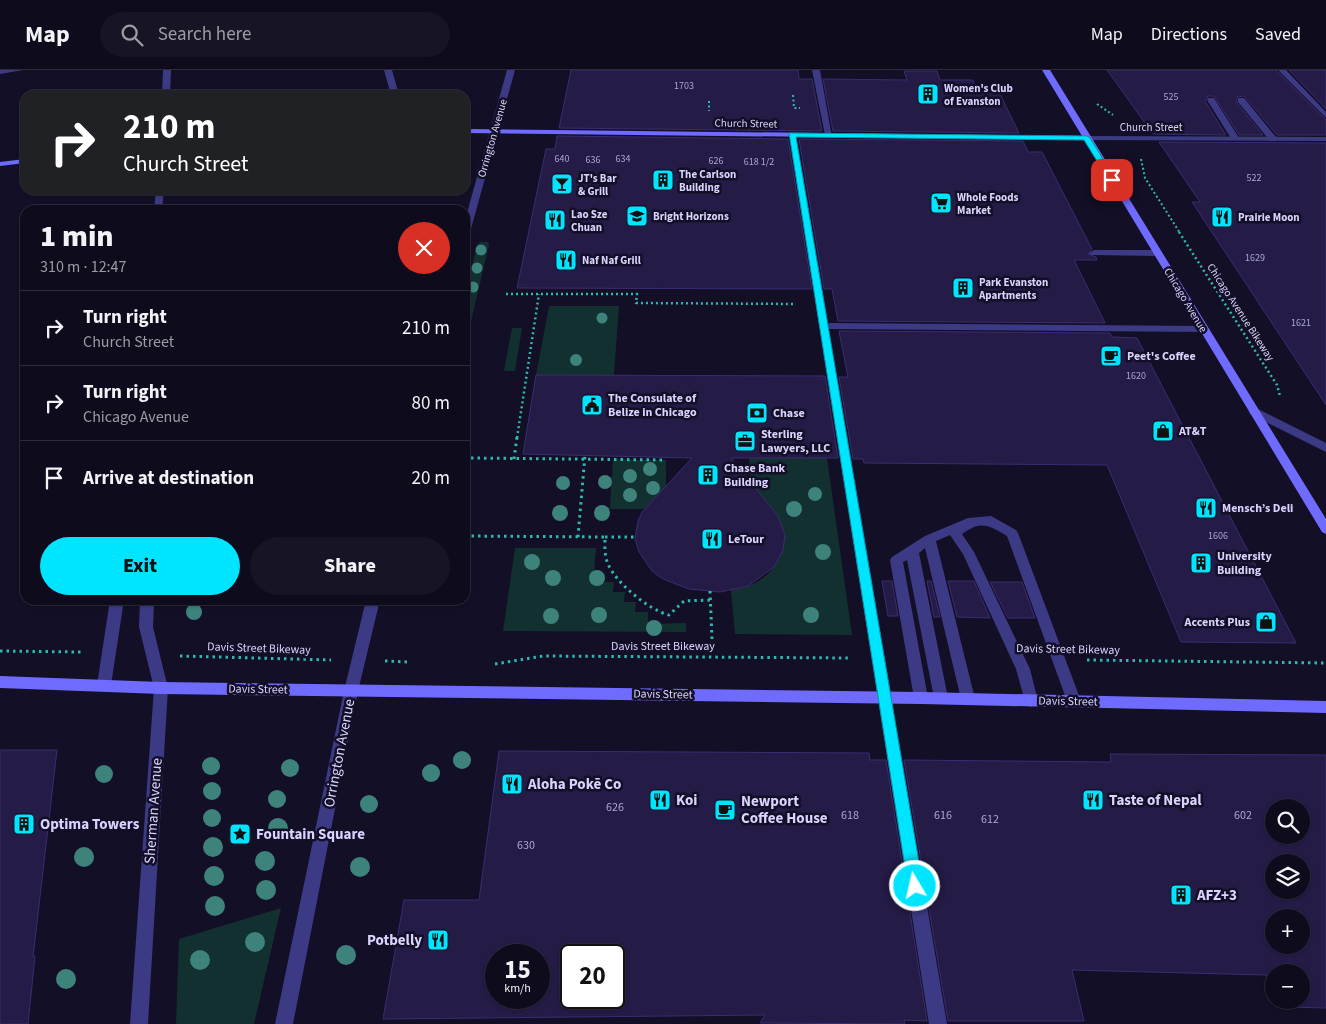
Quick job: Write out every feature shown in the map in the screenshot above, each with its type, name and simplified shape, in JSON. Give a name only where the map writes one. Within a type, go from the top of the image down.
[{"type":"main road","name":"Chicago Avenue","points":[[1046,70],[1326,529]]},
{"type":"main road","name":"Church Street","points":[[470,131],[1087,138]]},
{"type":"main road","points":[[0,164],[20,162]]},
{"type":"main road","name":"Davis Street","points":[[0,682],[161,688],[884,697],[1326,707]]},
{"type":"street","points":[[0,72],[19,70]]},
{"type":"street","points":[[166,90],[167,70]]},
{"type":"street","points":[[388,70],[394,90]]},
{"type":"street","name":"Orrington Avenue","points":[[470,217],[511,70]]},
{"type":"street","points":[[816,70],[828,135]]},
{"type":"street","points":[[1282,70],[1326,116]]},
{"type":"street","points":[[1211,100],[1235,138]]},
{"type":"street","points":[[1241,100],[1274,138]]},
{"type":"street","points":[[792,135],[938,1024]]},
{"type":"street","name":"Church Street","points":[[1087,138],[1326,139]]},
{"type":"street","points":[[1094,253],[1157,253]]},
{"type":"street","points":[[823,326],[1203,329]]},
{"type":"street","points":[[1254,411],[1326,448]]},
{"type":"street","points":[[921,698],[896,560],[929,539],[968,523],[991,520],[1012,533],[1074,701]]},
{"type":"street","points":[[968,523],[955,533],[968,552],[1024,669],[1031,701]]},
{"type":"street","points":[[929,539],[968,699]]},
{"type":"street","points":[[912,551],[941,698]]},
{"type":"street","points":[[104,685],[116,605]]},
{"type":"street","name":"Sherman Avenue","points":[[139,1024],[161,688],[146,628],[147,605]]},
{"type":"street","name":"Orrington Avenue","points":[[284,1024],[352,691],[373,605]]},
{"type":"path","points":[[708,101],[709,109]]},
{"type":"path","name":"Chicago Avenue Bikeway","points":[[1140,151],[1145,178],[1277,386],[1291,429]]},
{"type":"path","points":[[506,294],[636,294],[636,303],[820,304]]},
{"type":"path","points":[[514,459],[539,294]]},
{"type":"path","points":[[578,537],[585,457]]},
{"type":"path","points":[[471,458],[585,457],[666,460]]},
{"type":"path","points":[[470,536],[635,537]]},
{"type":"path","points":[[605,537],[604,555],[610,568],[629,590],[662,614],[669,615],[684,601],[710,600]]},
{"type":"path","points":[[710,591],[712,638]]},
{"type":"path","points":[[0,651],[109,654]]},
{"type":"path","name":"Davis Street Bikeway","points":[[153,655],[418,662]]},
{"type":"path","name":"Davis Street Bikeway","points":[[490,665],[543,656],[878,658]]},
{"type":"path","name":"Davis Street Bikeway","points":[[1059,659],[1326,663]]},
{"type":"green space","points":[[480,242],[488,242],[489,245],[470,326],[470,274],[477,245]]},
{"type":"green space","points":[[549,306],[619,306],[614,375],[536,375]]},
{"type":"green space","points":[[512,328],[522,328],[515,371],[504,371]]},
{"type":"green space","points":[[749,458],[827,458],[852,635],[735,634],[731,590],[750,585],[766,576],[776,564],[782,550],[783,535],[778,519],[768,505],[751,493]]},
{"type":"green space","points":[[613,459],[666,460],[666,491],[656,497],[644,509],[609,509],[608,518],[595,517],[596,508],[610,508],[611,487],[599,487],[599,477],[612,477]]},
{"type":"green space","points":[[515,548],[596,548],[594,573],[605,574],[604,582],[614,582],[613,592],[625,592],[624,602],[636,602],[635,612],[648,612],[648,624],[686,623],[686,632],[503,631]]},
{"type":"green space","points":[[281,908],[254,1024],[176,1024],[179,939]]},
{"type":"building","points":[[571,70],[798,70],[799,79],[812,79],[822,131],[559,128]]},
{"type":"building","points":[[1107,70],[1276,70],[1326,120],[1326,135],[1277,135],[1244,96],[1237,97],[1237,103],[1263,135],[1239,135],[1214,96],[1208,96],[1205,101],[1226,135],[1153,134]]},
{"type":"building","points":[[1289,70],[1326,70],[1326,109]]},
{"type":"building","points":[[904,71],[937,71],[940,80],[973,80],[976,88],[997,88],[1019,133],[833,131],[823,79],[907,80]]},
{"type":"building","points":[[557,136],[788,139],[812,289],[517,288],[546,149],[555,149]]},
{"type":"building","points":[[799,139],[1023,141],[1028,152],[1042,152],[1092,249],[1088,254],[1096,257],[1097,260],[1074,260],[1105,323],[838,321],[832,289],[824,289]]},
{"type":"building","points":[[1159,142],[1326,143],[1326,405],[1192,202],[1200,202]]},
{"type":"building","points":[[839,331],[1110,333],[1112,337],[1137,338],[1296,643],[1181,642],[1107,465],[864,463],[863,459],[853,459],[839,377],[848,377]]},
{"type":"building","name":"Chase Bank Building","points":[[536,375],[825,376],[838,458],[731,458],[778,516],[785,535],[783,550],[774,567],[748,586],[720,592],[689,589],[663,579],[652,571],[639,552],[635,539],[638,521],[642,512],[692,458],[523,454]]},
{"type":"building","points":[[882,581],[892,581],[898,616],[888,616]]},
{"type":"building","points":[[927,581],[931,581],[940,617],[934,617]]},
{"type":"building","points":[[948,581],[974,581],[990,618],[957,617]]},
{"type":"building","points":[[990,582],[1022,582],[1035,618],[1008,618]]},
{"type":"building","name":"Optima Towers","points":[[0,750],[57,750],[33,957],[35,956],[28,1024],[0,1024]]},
{"type":"building","points":[[499,751],[869,753],[870,760],[886,760],[927,1021],[904,1020],[905,1024],[760,1023],[765,1015],[383,1019],[404,900],[479,900]]},
{"type":"building","points":[[1110,754],[1326,755],[1326,1008],[1310,1008],[1310,964],[1265,964],[1265,975],[1072,970],[1084,1021],[948,1021],[904,760],[1111,762]]},
{"type":"place","name":"Women's Club of Evanston","points":[[928,94]]},
{"type":"place","name":"The Carlson Building","points":[[663,180]]},
{"type":"place","name":"JT's Bar & Grill","points":[[562,184]]},
{"type":"place","name":"Whole Foods Market","points":[[941,203]]},
{"type":"place","name":"Bright Horizons","points":[[637,216]]},
{"type":"place","name":"Prairie Moon","points":[[1222,217]]},
{"type":"place","name":"Lao Sze Chuan","points":[[555,220]]},
{"type":"place","name":"Naf Naf Grill","points":[[566,260]]},
{"type":"place","name":"Park Evanston Apartments","points":[[963,288]]},
{"type":"place","name":"Peet's Coffee","points":[[1111,356]]},
{"type":"place","name":"The Consulate of Belize in Chicago","points":[[592,405]]},
{"type":"place","name":"Chase","points":[[757,413]]},
{"type":"place","name":"AT&T","points":[[1163,431]]},
{"type":"place","name":"Sterling Lawyers, LLC","points":[[745,441]]},
{"type":"place","name":"Chase Bank Building","points":[[708,475]]},
{"type":"place","name":"Mensch’s Deli","points":[[1206,508]]},
{"type":"place","name":"LeTour","points":[[712,539]]},
{"type":"place","name":"University Building","points":[[1201,563]]},
{"type":"place","name":"Accents Plus","points":[[1266,622]]},
{"type":"place","name":"Aloha Pokē Co","points":[[512,784]]},
{"type":"place","name":"Koi","points":[[660,800]]},
{"type":"place","name":"Taste of Nepal","points":[[1093,800]]},
{"type":"place","name":"Newport Coffee House","points":[[725,810]]},
{"type":"place","name":"Optima Towers","points":[[24,824]]},
{"type":"place","name":"Fountain Square","points":[[240,834]]},
{"type":"place","name":"AFZ+3","points":[[1181,895]]},
{"type":"place","name":"Potbelly","points":[[438,940]]},
{"type":"route","points":[[915,886],[792,135],[1087,138],[1112,180]]}]
